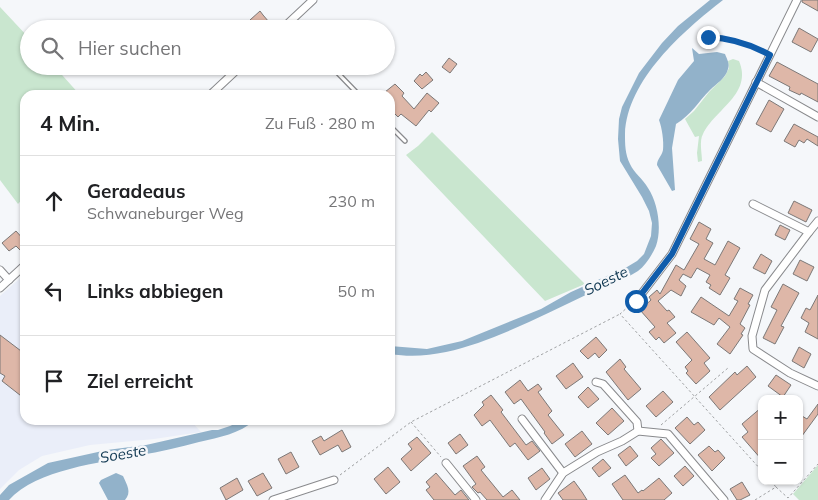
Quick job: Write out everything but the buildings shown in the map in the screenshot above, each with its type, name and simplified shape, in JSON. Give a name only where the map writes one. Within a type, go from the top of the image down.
[{"type":"street","points":[[296,20],[313,0]]},
{"type":"street","points":[[636,301],[672,254],[797,0]]},
{"type":"street","points":[[215,90],[231,75]]},
{"type":"street","points":[[756,82],[818,117]]},
{"type":"street","points":[[753,204],[809,232]]},
{"type":"street","points":[[818,221],[765,290],[752,336],[753,349],[790,373],[818,386]]},
{"type":"street","points":[[0,270],[9,280]]},
{"type":"street","points":[[0,288],[20,270]]},
{"type":"street","points":[[596,382],[603,384],[637,422],[638,431]]},
{"type":"street","points":[[522,419],[563,473]]},
{"type":"street","points":[[545,500],[563,473],[597,452],[622,441],[638,431],[668,434],[724,500]]},
{"type":"street","points":[[446,463],[476,500]]},
{"type":"street","points":[[272,500],[334,480]]},
{"type":"lane","points":[[340,75],[354,90]]},
{"type":"lane","points":[[395,131],[405,141]]},
{"type":"path","points":[[702,32],[708,37],[736,40],[753,45],[770,55]]},
{"type":"path","points":[[334,480],[411,422],[620,314],[636,301]]},
{"type":"path","points":[[620,314],[758,467]]},
{"type":"path","points":[[653,432],[728,368]]},
{"type":"path","points":[[411,422],[446,463]]},
{"type":"path","points":[[755,500],[776,487],[788,498],[818,464]]},
{"type":"shaded area","points":[[20,278],[20,425],[195,425],[201,432],[90,445],[42,456],[19,470],[0,489],[0,296]]},
{"type":"green space","points":[[0,7],[20,28],[20,75],[62,75],[76,90],[20,90],[20,202],[18,204],[0,180]]},
{"type":"green space","points":[[733,59],[739,61],[742,73],[741,83],[737,92],[703,134],[701,144],[702,161],[698,162],[699,136],[695,137],[685,119],[725,76],[729,68],[728,61]]},
{"type":"green space","points":[[432,132],[585,284],[545,301],[406,155]]},
{"type":"green space","points":[[818,465],[818,500],[799,500],[793,494],[803,485],[803,482]]},
{"type":"water","name":"Soeste","points":[[710,0],[723,0],[691,26],[660,58],[646,76],[628,114],[625,134],[627,156],[632,167],[651,194],[657,208],[659,224],[656,246],[644,266],[627,277],[483,341],[446,352],[411,356],[395,354],[395,346],[427,349],[462,341],[541,309],[571,292],[627,267],[644,254],[651,236],[652,223],[649,211],[642,197],[620,161],[619,119],[622,107],[639,73],[678,26]]},
{"type":"water","points":[[692,48],[699,54],[717,52],[725,54],[729,67],[723,78],[676,124],[672,148],[675,190],[672,191],[657,165],[663,146],[659,120],[678,80],[694,61]]},
{"type":"water","name":"Soeste","points":[[249,425],[222,437],[52,474],[21,489],[9,500],[0,500],[0,495],[9,485],[48,463],[107,450],[146,445],[230,426]]},
{"type":"water","points":[[116,473],[123,476],[127,485],[128,494],[125,500],[108,500],[99,483],[101,480]]},
{"type":"route","points":[[636,301],[672,254],[770,55],[753,45],[736,40],[708,37]]}]
